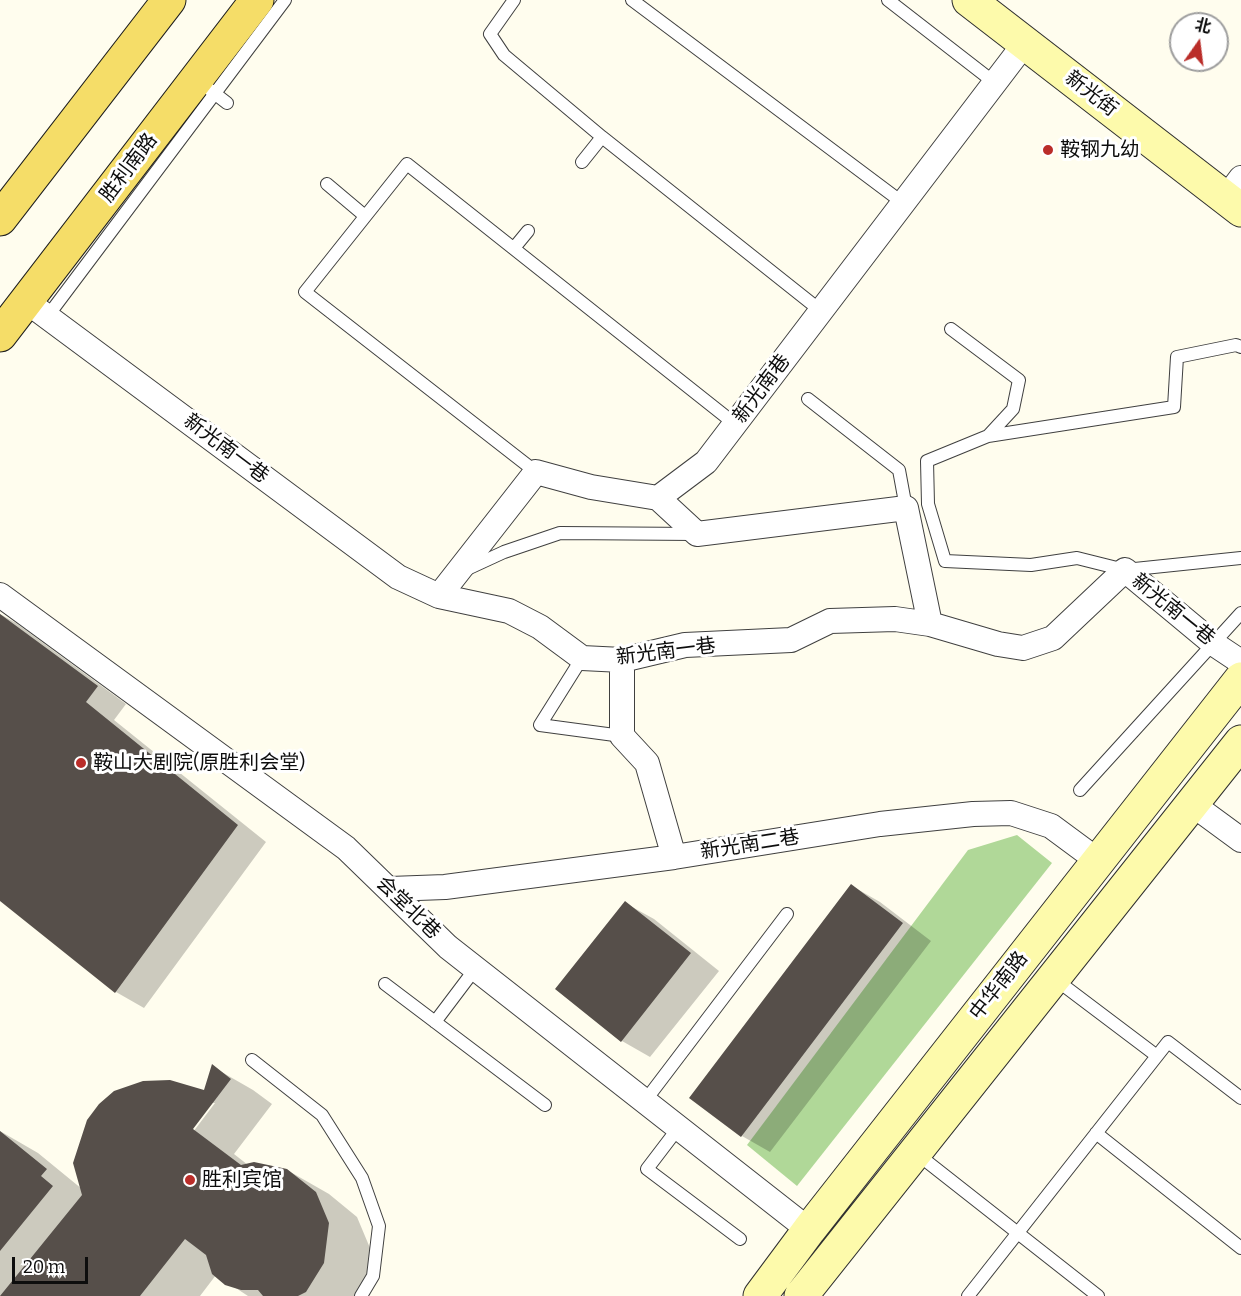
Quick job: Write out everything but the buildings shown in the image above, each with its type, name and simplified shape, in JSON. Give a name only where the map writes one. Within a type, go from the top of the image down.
[{"type":"main road","points":[[0,219],[169,0]]},
{"type":"main road","name":"胜利南路","points":[[0,335],[37,309],[206,86],[257,0]]},
{"type":"main road","name":"新光街","points":[[969,0],[1236,195]]},
{"type":"main road","name":"中华南路","points":[[760,1296],[1097,860],[1241,679]]},
{"type":"main road","points":[[801,1296],[1241,742]]},
{"type":"street","name":"新光南巷","points":[[658,498],[706,462],[1025,43]]},
{"type":"street","name":"新光南一巷","points":[[37,309],[398,577],[439,596],[509,611],[540,627],[582,658],[622,660],[685,645],[791,640],[830,621],[895,620],[930,624],[998,644],[1023,648],[1053,638],[1125,570],[1214,644],[1241,662]]},
{"type":"street","points":[[439,596],[536,472],[591,487],[658,498],[697,534],[906,508],[930,624]]},
{"type":"street","name":"会堂北巷","points":[[0,595],[346,848],[448,947],[809,1230]]},
{"type":"street","points":[[622,660],[622,736],[647,764],[674,857]]},
{"type":"street","points":[[1192,804],[1241,840]]},
{"type":"street","name":"新光南二巷","points":[[390,889],[445,887],[674,857],[880,824],[973,814],[1011,813],[1052,826],[1097,860]]},
{"type":"lane","points":[[227,103],[206,86],[285,0]]},
{"type":"lane","points":[[513,0],[490,34],[504,54],[603,137],[821,311]]},
{"type":"lane","points":[[632,0],[903,203]]},
{"type":"lane","points":[[888,0],[995,83]]},
{"type":"lane","points":[[582,162],[603,137]]},
{"type":"lane","points":[[536,472],[305,292],[407,164],[735,424]]},
{"type":"lane","points":[[327,184],[365,216]]},
{"type":"lane","points":[[514,248],[528,231]]},
{"type":"lane","points":[[951,328],[1019,380],[1013,409],[988,436]]},
{"type":"lane","points":[[1241,347],[1236,345],[1177,357],[1174,407],[988,436],[927,461],[928,504],[945,561],[1031,566],[1077,558],[1125,570],[1241,558]]},
{"type":"lane","points":[[808,399],[900,470],[906,508]]},
{"type":"lane","points":[[455,574],[504,552],[560,533],[697,534]]},
{"type":"lane","points":[[1080,790],[1241,614]]},
{"type":"lane","points":[[582,658],[540,725],[622,736]]},
{"type":"lane","points":[[645,1101],[787,914]]},
{"type":"lane","points":[[435,1022],[475,969]]},
{"type":"lane","points":[[1054,978],[1157,1056]]},
{"type":"lane","points":[[385,984],[545,1105]]},
{"type":"lane","points":[[968,1296],[1168,1042],[1241,1098]]},
{"type":"lane","points":[[252,1060],[322,1115],[362,1178],[379,1226],[373,1276],[361,1296]]},
{"type":"lane","points":[[679,1127],[647,1169],[740,1239]]},
{"type":"lane","points":[[1096,1133],[1241,1248]]},
{"type":"lane","points":[[915,1152],[1098,1296]]},
{"type":"green space","points":[[1017,835],[1052,863],[797,1186],[747,1145],[968,850]]},
{"type":"place","name":"鞍钢九幼","points":[[1048,150]]},
{"type":"place","name":"鞍山大剧院(原胜利会堂)","points":[[81,763]]},
{"type":"place","name":"胜利宾馆","points":[[190,1180]]}]
